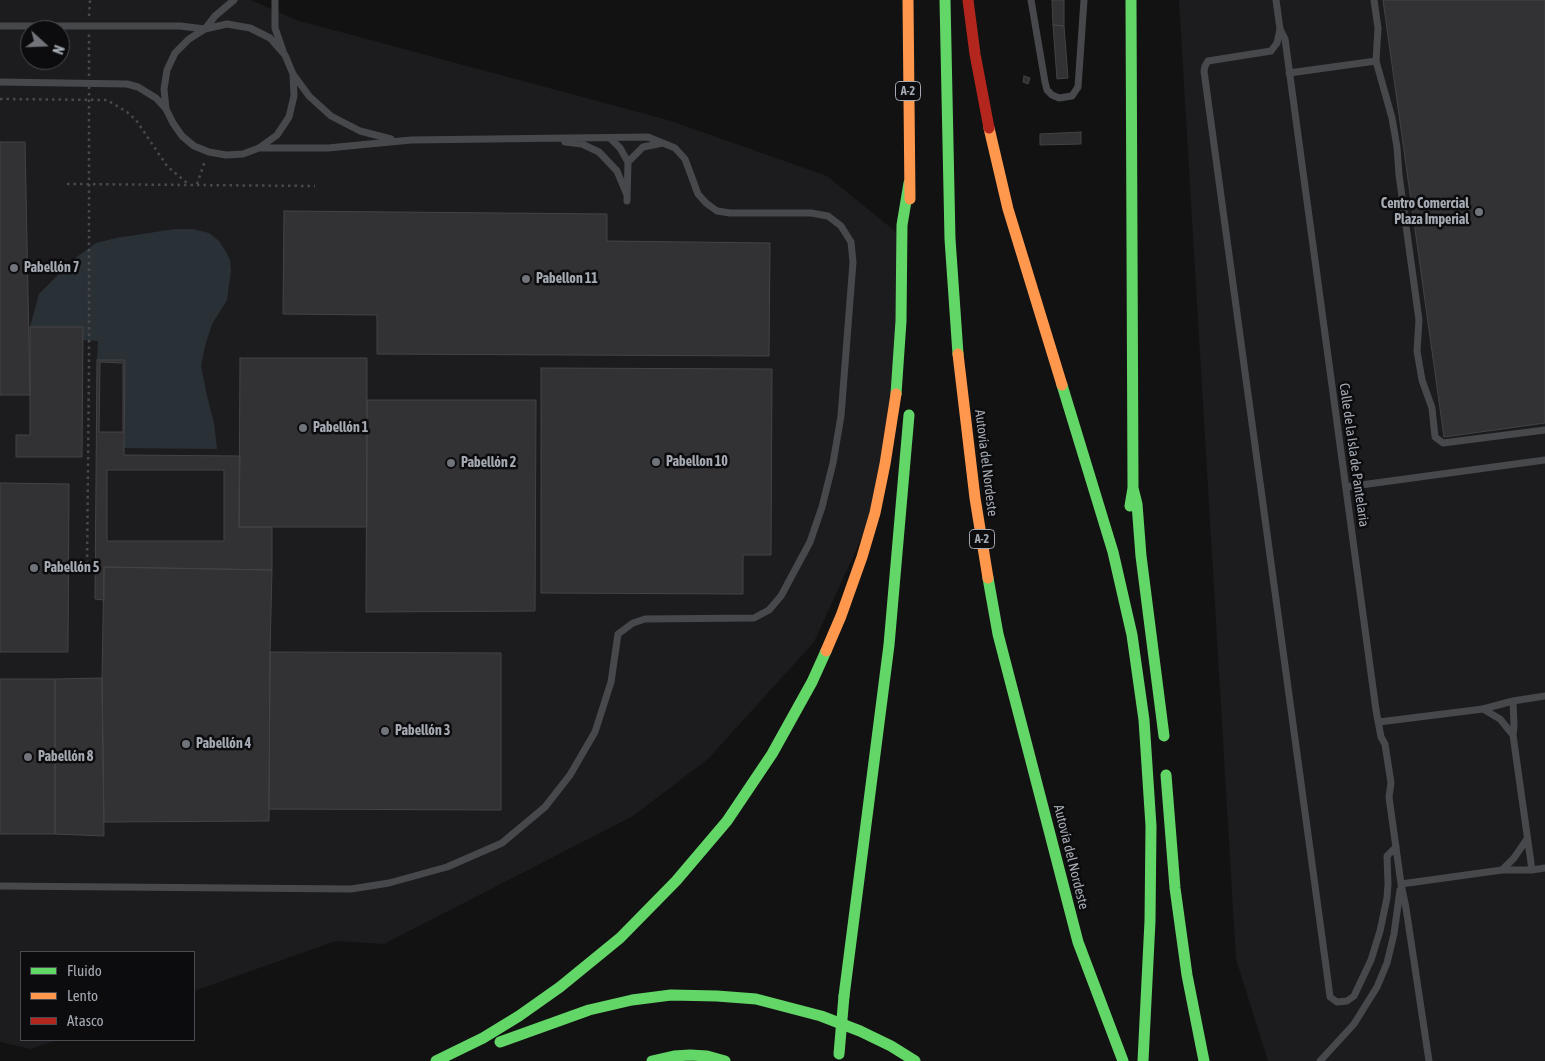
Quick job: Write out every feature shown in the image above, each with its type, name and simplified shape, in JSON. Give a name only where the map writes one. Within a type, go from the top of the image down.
[{"type":"main road","name":"A-2","points":[[908,0],[912,319]]},
{"type":"main road","name":"Autovía del Nordeste","points":[[945,0],[950,239],[958,348],[975,498],[987,572],[998,634],[1078,942],[1123,1061]]},
{"type":"main road","points":[[968,0],[975,54],[989,128],[1008,209],[1113,552],[1132,635],[1144,720],[1151,826],[1150,921],[1143,1061]]},
{"type":"main road","points":[[1131,0],[1133,488],[1130,504],[1133,582],[1132,635]]},
{"type":"main road","points":[[436,1061],[483,1038],[519,1016],[560,987],[620,938],[676,881],[727,821],[772,754],[812,682],[841,616],[862,558],[875,513],[885,464],[898,382],[902,225],[909,183]]},
{"type":"main road","points":[[839,1058],[844,996],[889,645],[905,475],[909,405]]},
{"type":"main road","points":[[1133,488],[1137,504],[1141,556],[1158,681],[1164,744]]},
{"type":"main road","points":[[1166,763],[1175,888],[1187,974],[1204,1061]]},
{"type":"main road","points":[[455,1061],[508,1038],[589,1010],[632,1000],[671,995],[756,999],[790,1007],[821,1016],[860,1031],[891,1046],[915,1061]]},
{"type":"main road","points":[[652,1061],[674,1056],[690,1055],[707,1056],[725,1061]]},
{"type":"lane","points":[[205,29],[215,16],[234,0]]},
{"type":"lane","points":[[0,886],[351,889],[389,883],[447,867],[502,843],[545,807],[570,775],[595,732],[611,682],[618,634],[633,623],[645,620],[754,618],[769,610],[781,596],[810,542],[822,507],[833,463],[841,416],[853,262],[851,242],[841,226],[828,216],[811,213],[730,213],[717,210],[706,203],[698,194],[685,159],[675,148],[648,137],[411,140],[385,138],[360,131],[331,116],[309,96],[293,74],[275,28],[275,0]]},
{"type":"lane","points":[[1031,0],[1047,90],[1059,98],[1067,98],[1076,93],[1078,87],[1084,0]]},
{"type":"lane","name":"Calle de la Isla de Pantelaria","points":[[1276,0],[1280,29],[1285,39],[1378,722],[1381,737],[1385,744],[1391,783],[1389,797],[1401,884]]},
{"type":"lane","points":[[1374,0],[1378,28],[1376,61],[1392,118],[1397,147],[1399,175],[1419,320],[1417,351],[1422,380],[1432,408],[1435,437],[1443,443],[1545,430]]},
{"type":"lane","points":[[285,55],[270,38],[250,28],[228,24],[205,29],[188,38],[175,53],[167,70],[164,89],[166,108],[182,136],[194,146],[209,152],[226,155],[243,154],[260,148],[277,135],[288,117],[294,96],[293,74]]},
{"type":"lane","points":[[0,26],[180,26],[205,29]]},
{"type":"lane","points":[[1280,29],[1277,43],[1271,52],[1208,61],[1204,71],[1330,997],[1337,1002],[1347,1001],[1354,996],[1371,960],[1387,898],[1387,856],[1396,847]]},
{"type":"lane","points":[[1289,73],[1376,61]]},
{"type":"lane","points":[[0,82],[127,84],[147,92],[166,108]]},
{"type":"lane","points":[[543,139],[582,144],[599,152],[617,171],[627,198],[628,162],[620,148],[610,138]]},
{"type":"lane","points":[[260,148],[328,148],[411,140]]},
{"type":"lane","points":[[628,162],[643,148],[663,142]]},
{"type":"lane","points":[[1346,487],[1545,460]]},
{"type":"lane","points":[[1378,722],[1482,709],[1513,701],[1545,696]]},
{"type":"lane","points":[[1513,701],[1513,735],[1532,870]]},
{"type":"lane","points":[[1482,709],[1506,724],[1513,735]]},
{"type":"lane","points":[[1502,870],[1514,858],[1527,839]]},
{"type":"lane","points":[[1401,884],[1502,870],[1545,868]]},
{"type":"lane","points":[[1320,1061],[1354,1024],[1377,987],[1387,963],[1394,934],[1401,884]]},
{"type":"lane","points":[[1401,884],[1429,1061]]},
{"type":"path","points":[[87,570],[89,32]]},
{"type":"path","points":[[0,99],[107,100],[136,120],[167,166],[188,184]]},
{"type":"path","points":[[197,184],[209,152]]},
{"type":"path","points":[[67,184],[315,186]]},
{"type":"shaded area","points":[[0,0],[251,0],[296,20],[668,120],[827,176],[901,236],[888,480],[814,642],[708,759],[633,816],[384,944],[336,941],[195,991],[195,951],[20,951],[20,1041],[54,1041],[31,1049],[0,1042]]},
{"type":"shaded area","points":[[1179,0],[1545,0],[1545,1061],[1268,1061],[1236,959]]},
{"type":"shaded area","points":[[175,229],[193,229],[209,233],[219,241],[230,260],[231,270],[227,300],[212,324],[201,366],[214,423],[217,449],[124,448],[125,360],[97,360],[98,341],[83,340],[30,327],[39,294],[74,259],[96,243]]},
{"type":"building","points":[[1052,0],[1064,0],[1064,26],[1053,25]]},
{"type":"building","name":"Centro Comercial Plaza Imperial","points":[[1383,0],[1545,0],[1545,423],[1444,437]]},
{"type":"building","points":[[1053,25],[1064,26],[1068,78],[1057,79]]},
{"type":"building","points":[[1024,76],[1030,78],[1028,84],[1023,82]]},
{"type":"building","points":[[1081,132],[1081,144],[1040,145],[1040,134]]},
{"type":"building","name":"Pabellón 7","points":[[0,142],[25,142],[30,395],[0,395]]},
{"type":"building","name":"Pabellon 11","points":[[284,211],[607,214],[607,241],[770,243],[769,356],[377,354],[377,315],[283,314]]},
{"type":"building","points":[[30,327],[83,327],[82,457],[16,457],[16,435],[30,435]]},
{"type":"building","name":"Pabellón 1","points":[[240,358],[367,358],[367,527],[239,527]]},
{"type":"building","points":[[97,360],[125,360],[124,455],[240,456],[239,527],[272,527],[272,570],[104,567],[104,600],[95,599]],"holes":[[[107,470],[224,470],[224,541],[107,541]]]},
{"type":"building","points":[[100,362],[123,363],[123,432],[99,432]]},
{"type":"building","name":"Pabellon 10","points":[[541,368],[772,369],[771,555],[743,555],[743,594],[541,593]]},
{"type":"building","name":"Pabellón 2","points":[[367,400],[536,400],[535,611],[366,612]]},
{"type":"building","name":"Pabellón 5","points":[[0,483],[69,484],[68,652],[0,652]]},
{"type":"building","name":"Pabellón 4","points":[[104,567],[272,570],[269,821],[104,822],[102,678]]},
{"type":"building","name":"Pabellón 3","points":[[270,652],[501,653],[501,810],[269,809]]},
{"type":"building","points":[[102,678],[104,836],[55,834],[55,679]]},
{"type":"building","name":"Pabellón 8","points":[[0,679],[55,679],[55,834],[0,834]]},
{"type":"traffic: fast","points":[[945,0],[950,239],[958,354]]},
{"type":"traffic: fast","points":[[1130,506],[1133,488],[1131,0]]},
{"type":"traffic: fast","points":[[896,394],[901,321],[902,225],[909,183]]},
{"type":"traffic: fast","points":[[1062,385],[1113,552],[1132,635],[1144,720],[1151,826],[1150,921],[1143,1061]]},
{"type":"traffic: fast","points":[[844,996],[889,645],[909,415]]},
{"type":"traffic: fast","points":[[1133,488],[1137,504],[1141,556],[1164,736]]},
{"type":"traffic: fast","points":[[988,578],[998,634],[1078,942],[1123,1061]]},
{"type":"traffic: fast","points":[[436,1061],[483,1038],[519,1016],[560,987],[620,938],[676,881],[727,821],[772,754],[812,682],[826,651]]},
{"type":"traffic: fast","points":[[1166,775],[1175,888],[1187,975],[1204,1061]]},
{"type":"traffic: fast","points":[[500,1042],[589,1010],[632,1000],[671,995],[717,996],[756,999],[821,1016],[860,1031],[891,1046],[915,1061]]},
{"type":"traffic: fast","points":[[839,1054],[844,996]]},
{"type":"traffic: fast","points":[[652,1061],[674,1056],[690,1055],[707,1056],[725,1061]]},
{"type":"traffic: slow","points":[[908,0],[910,199]]},
{"type":"traffic: slow","points":[[989,128],[1008,209],[1062,385]]},
{"type":"traffic: slow","points":[[958,354],[975,498],[988,578]]},
{"type":"traffic: slow","points":[[826,651],[862,557],[875,513],[896,394]]},
{"type":"traffic: jam","points":[[968,0],[975,54],[989,128]]},
{"type":"place","name":"Centro Comercial Plaza Imperial","points":[[1479,212]]},
{"type":"place","name":"Pabellón 7","points":[[14,268]]},
{"type":"place","name":"Pabellon 11","points":[[526,279]]},
{"type":"place","name":"Pabellón 1","points":[[303,428]]},
{"type":"place","name":"Pabellon 10","points":[[656,462]]},
{"type":"place","name":"Pabellón 2","points":[[451,463]]},
{"type":"place","name":"Pabellón 5","points":[[34,568]]},
{"type":"place","name":"Pabellón 3","points":[[385,731]]},
{"type":"place","name":"Pabellón 4","points":[[186,744]]},
{"type":"place","name":"Pabellón 8","points":[[28,757]]}]
